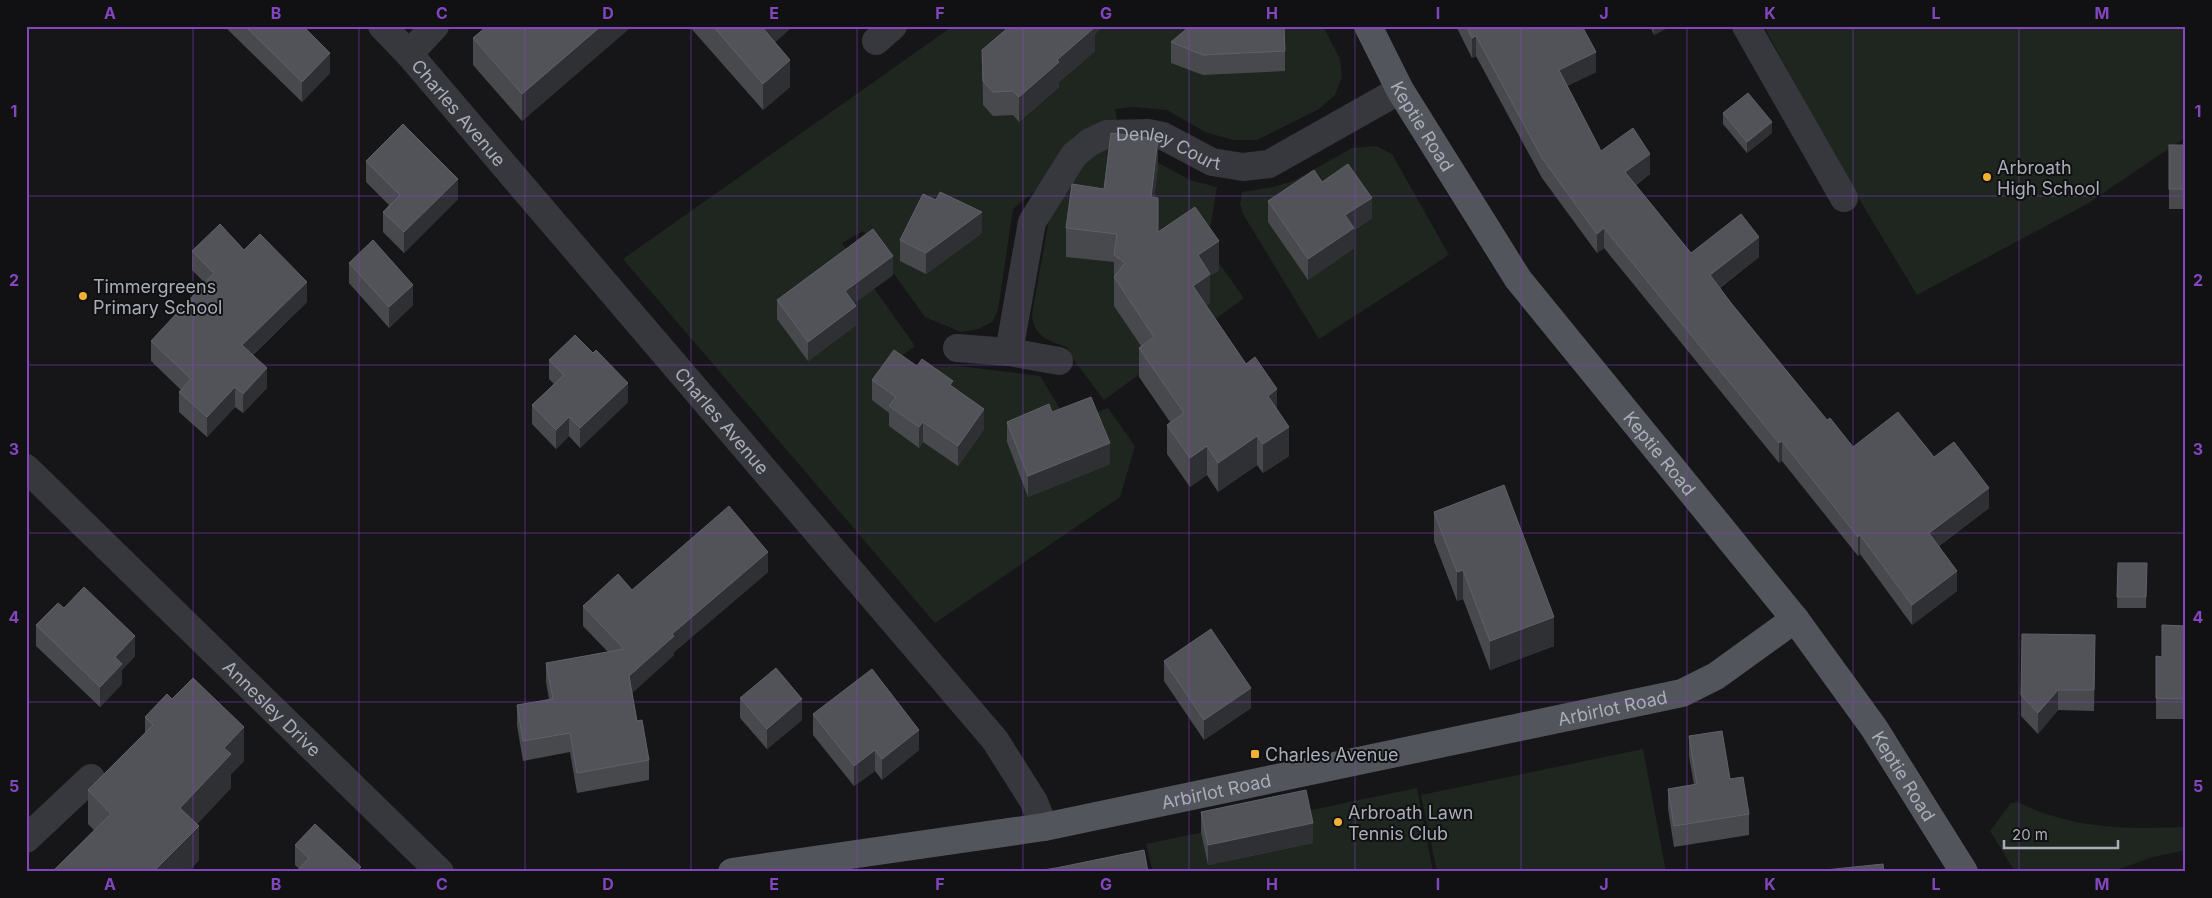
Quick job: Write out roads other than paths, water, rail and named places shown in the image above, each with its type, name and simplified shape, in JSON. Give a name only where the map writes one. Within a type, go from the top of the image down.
[{"type":"main road","name":"Keptie Road","points":[[1368,26],[1400,90],[1518,279],[1795,620],[1874,728],[1964,872]]},
{"type":"main road","name":"Arbirlot Road","points":[[732,872],[1044,827],[1682,693],[1716,676],[1795,620]]},
{"type":"street","name":"Charles Avenue","points":[[382,26],[995,740],[1034,802],[1044,827]]},
{"type":"street","points":[[408,54],[435,26]]},
{"type":"street","points":[[1746,26],[1844,198]]},
{"type":"street","name":"Denley Court","points":[[1009,352],[1032,222],[1074,155],[1090,142],[1107,134],[1148,133],[1163,136],[1212,162],[1243,167],[1268,164],[1400,90]]},
{"type":"street","points":[[957,348],[1009,352],[1060,361]]},
{"type":"street","name":"Annesley Drive","points":[[26,468],[440,872]]},
{"type":"street","points":[[26,839],[91,778]]},
{"type":"place","name":"Arbroath High School","points":[[1987,177]]},
{"type":"place","name":"Timmergreens Primary School","points":[[83,296]]},
{"type":"place","name":"Charles Avenue","points":[[1255,754]]},
{"type":"place","name":"Arbroath Lawn Tennis Club","points":[[1338,822]]}]
